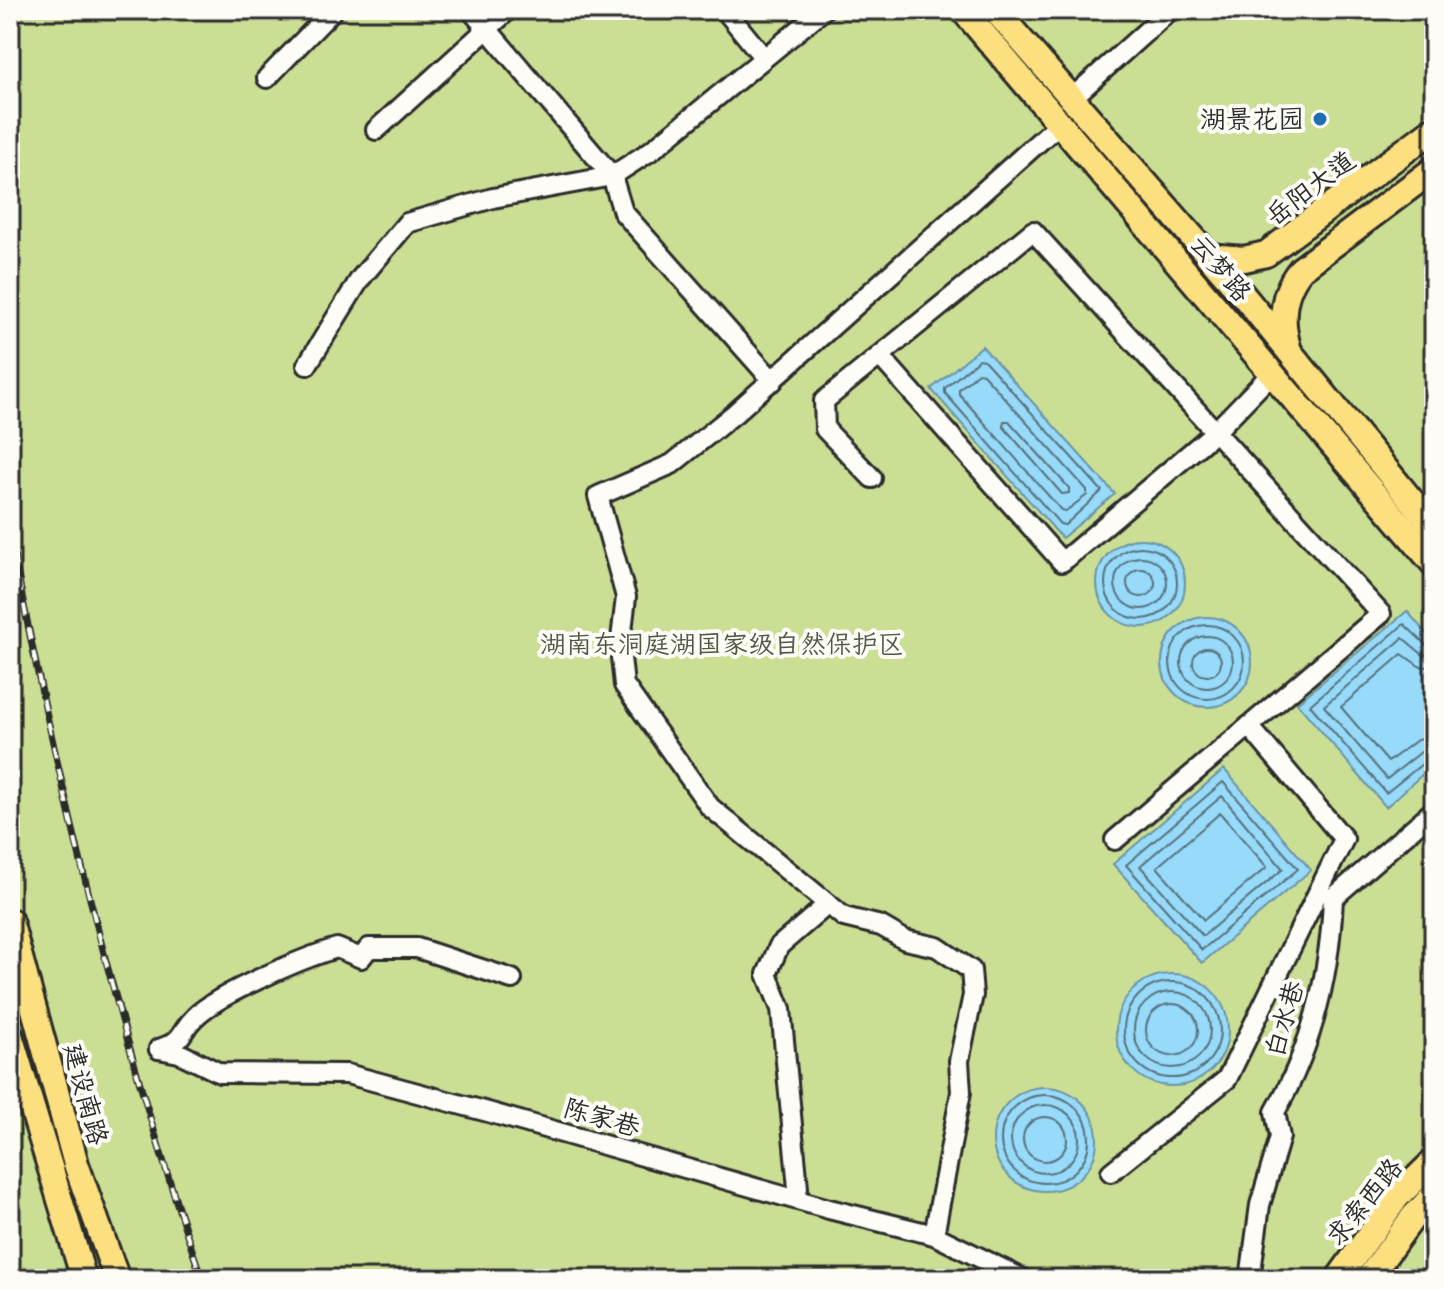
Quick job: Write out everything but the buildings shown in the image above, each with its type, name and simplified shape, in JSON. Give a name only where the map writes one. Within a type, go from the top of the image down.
[{"type":"main road","name":"云梦路","points":[[963,10],[1434,564]]},
{"type":"main road","points":[[995,10],[1289,350],[1434,528]]},
{"type":"main road","name":"岳阳大道","points":[[1208,256],[1244,259],[1266,254],[1434,129]]},
{"type":"main road","points":[[1289,350],[1282,319],[1290,282],[1301,269],[1434,169]]},
{"type":"main road","name":"建设南路","points":[[10,921],[76,1164],[117,1279]]},
{"type":"main road","name":"建设南路","points":[[10,1035],[84,1279]]},
{"type":"main road","name":"求索西路","points":[[1338,1279],[1397,1197],[1434,1161]]},
{"type":"main road","name":"求索西路","points":[[1368,1279],[1413,1217],[1434,1195]]},
{"type":"street","points":[[267,78],[333,10]]},
{"type":"street","points":[[471,10],[612,176],[623,212],[773,381]]},
{"type":"street","points":[[376,130],[508,10]]},
{"type":"street","points":[[725,10],[764,58]]},
{"type":"street","points":[[307,365],[360,279],[407,223],[493,198],[612,176],[652,150],[823,10]]},
{"type":"street","points":[[1071,99],[1170,10]]},
{"type":"street","points":[[934,1235],[961,1092],[959,1061],[973,995],[971,970],[937,947],[905,940],[881,926],[844,917],[710,807],[624,685],[620,648],[626,597],[598,496],[672,464],[773,381],[1060,123]]},
{"type":"street","points":[[872,478],[825,429],[824,401],[1033,231],[1381,614],[1115,840]]},
{"type":"street","points":[[880,356],[1062,562],[1215,432],[1273,372]]},
{"type":"street","points":[[1111,1172],[1227,1079],[1344,839],[1249,726]]},
{"type":"street","name":"白水巷","points":[[1250,1279],[1260,1205],[1280,1137],[1275,1112],[1294,1079],[1309,1036],[1331,945],[1333,898],[1434,810]]},
{"type":"street","points":[[798,1188],[781,1009],[767,974],[779,946],[828,904]]},
{"type":"street","name":"陈家巷","points":[[512,979],[417,948],[369,948],[361,958],[337,948],[226,997],[196,1016],[184,1035],[159,1049],[233,1075],[347,1074],[934,1235],[1023,1279]]},
{"type":"green space","name":"湖南东洞庭湖国家级自然保护区","points":[[10,10],[1434,10],[1434,1279],[10,1279]]},
{"type":"water","points":[[982,346],[1115,494],[1062,538],[931,389]]},
{"type":"water","points":[[1141,539],[1166,546],[1178,558],[1185,583],[1178,608],[1166,620],[1141,627],[1116,620],[1104,608],[1097,583],[1104,558],[1116,546]]},
{"type":"water","points":[[1407,611],[1434,642],[1434,764],[1386,807],[1297,703]]},
{"type":"water","points":[[1207,617],[1224,621],[1239,630],[1248,645],[1252,662],[1248,679],[1239,694],[1224,703],[1207,707],[1190,703],[1175,694],[1166,679],[1162,662],[1166,645],[1175,630],[1190,621]]},
{"type":"water","points":[[1224,769],[1311,870],[1202,963],[1113,864]]},
{"type":"water","points":[[1172,974],[1193,979],[1211,991],[1223,1009],[1228,1030],[1223,1051],[1211,1069],[1193,1081],[1172,1086],[1151,1081],[1133,1069],[1121,1051],[1116,1030],[1121,1009],[1133,991],[1151,979]]},
{"type":"water","points":[[1045,1087],[1065,1091],[1082,1102],[1093,1119],[1097,1139],[1093,1159],[1082,1176],[1065,1187],[1045,1191],[1025,1187],[1008,1176],[997,1159],[993,1139],[997,1119],[1008,1102],[1025,1091]]},
{"type":"railway","points":[[10,534],[48,723],[92,910],[143,1095],[202,1279]]},
{"type":"place","name":"湖景花园","points":[[1320,119]]}]
